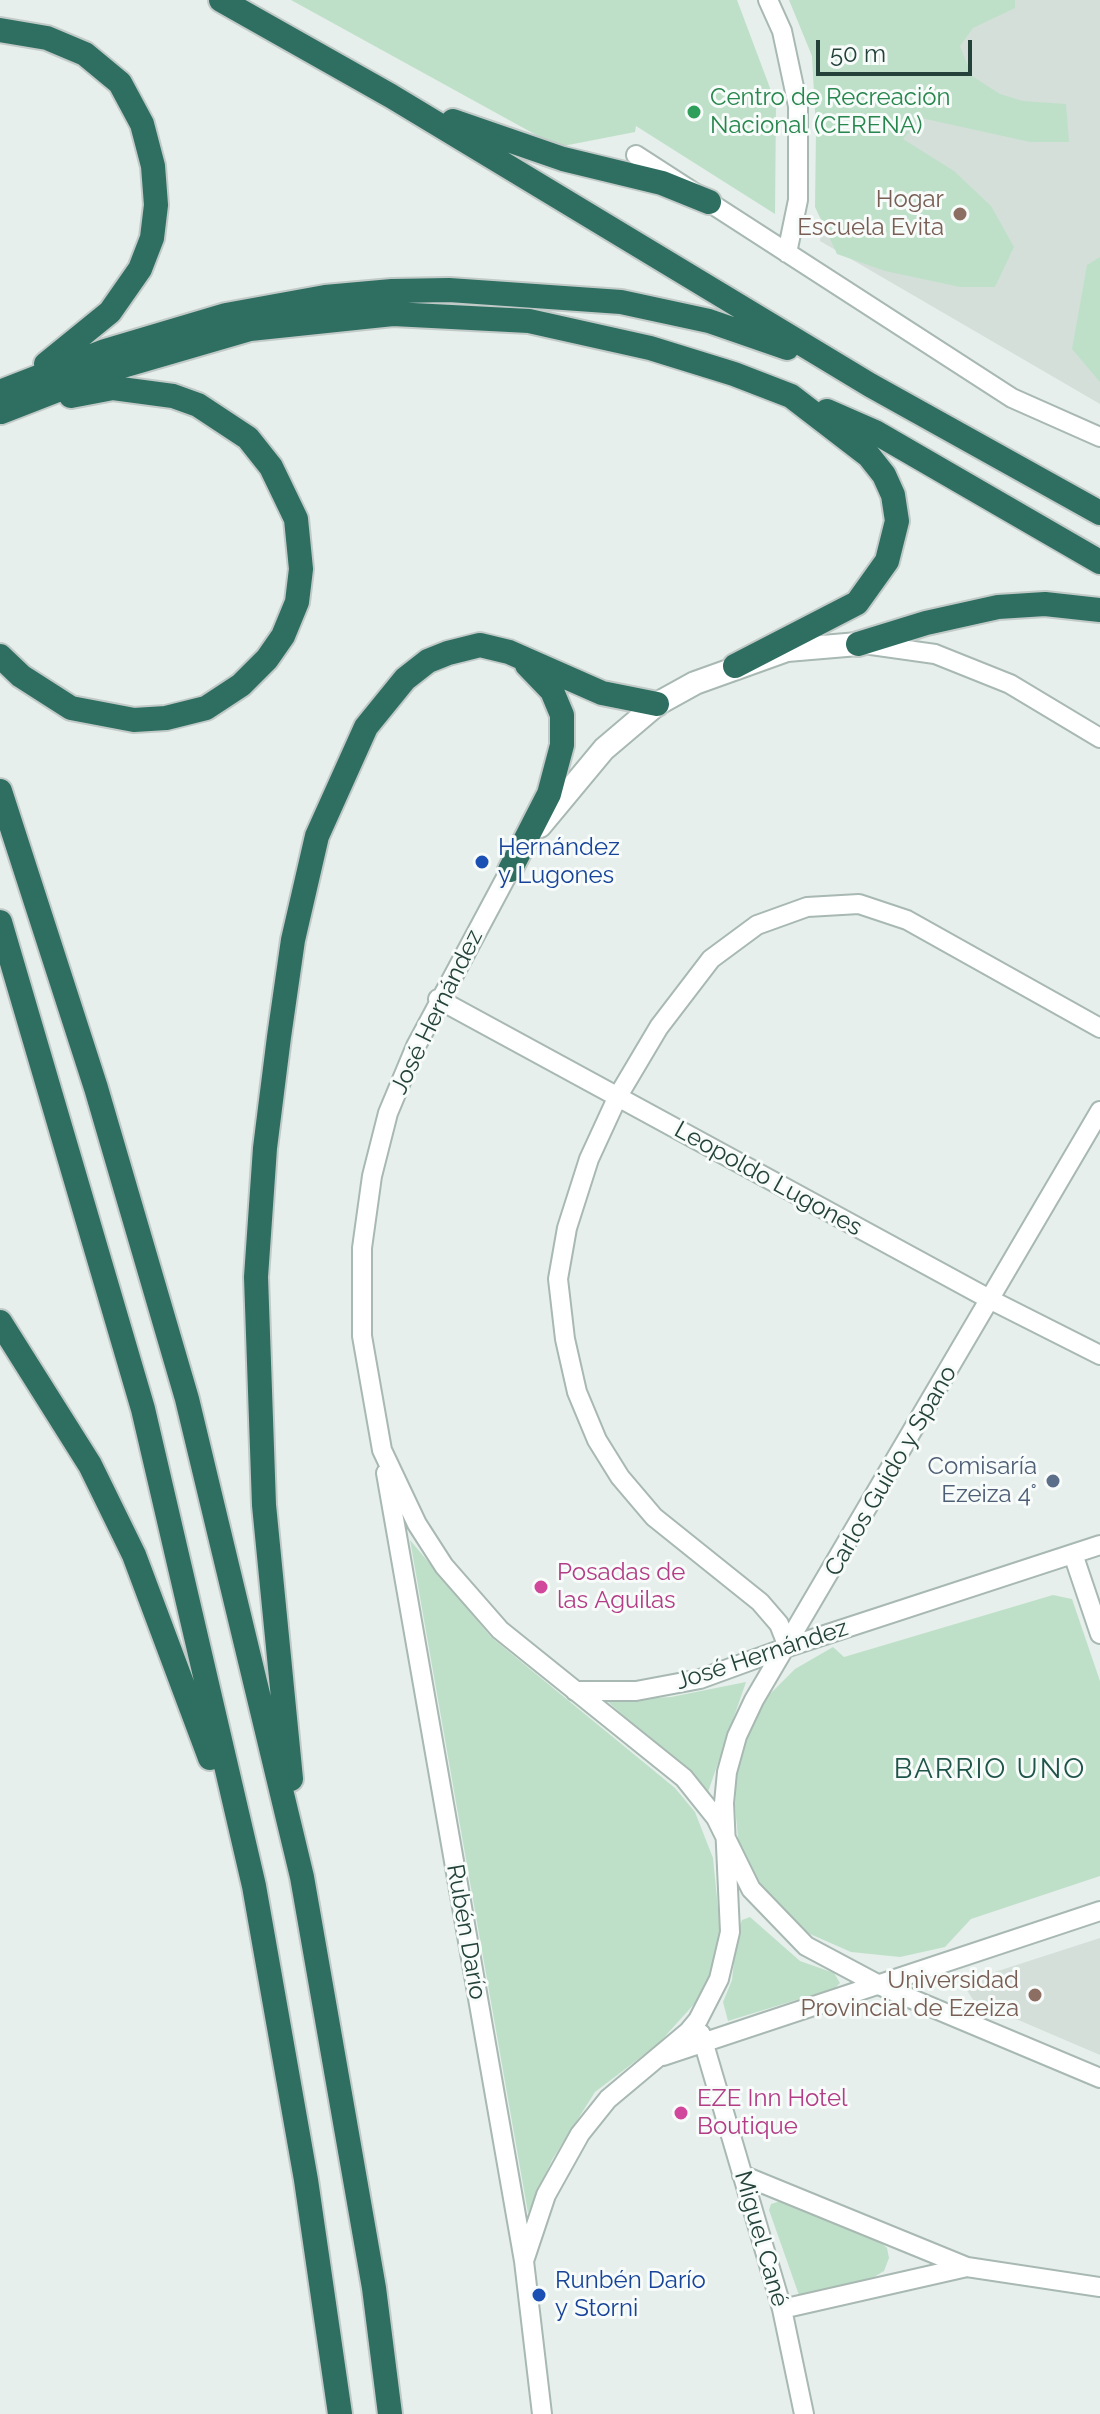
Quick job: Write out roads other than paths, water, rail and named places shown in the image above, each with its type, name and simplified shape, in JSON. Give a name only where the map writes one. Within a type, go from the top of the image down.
[{"type":"highway","points":[[221,0],[391,96],[870,385],[1100,513]]},
{"type":"highway","points":[[0,30],[47,38],[85,54],[120,83],[142,124],[153,166],[156,205],[152,238],[140,269],[110,312],[70,348],[0,391]]},
{"type":"highway","points":[[391,96],[490,135],[599,170],[662,183],[709,202]]},
{"type":"highway","points":[[0,391],[105,351],[226,315],[325,297],[449,290],[621,302],[709,321],[773,342],[870,385]]},
{"type":"highway","points":[[0,412],[109,370],[250,329],[393,314],[529,321],[650,348],[791,396],[875,432],[1100,562]]},
{"type":"highway","points":[[0,412],[113,388],[173,396],[198,405],[248,438],[271,467],[296,519],[301,569],[297,602],[283,636],[267,659],[241,685],[206,708],[166,718],[134,720],[98,715],[71,708],[45,693],[0,656]]},
{"type":"highway","points":[[735,666],[857,603],[880,575],[893,550],[897,521],[893,495],[884,475],[869,456],[791,396]]},
{"type":"highway","points":[[858,644],[926,623],[998,607],[1045,604],[1100,610]]},
{"type":"highway","points":[[302,1877],[264,1505],[256,1277],[265,1148],[293,940],[317,836],[366,727],[405,679],[428,661],[480,645],[509,652],[602,693],[657,704]]},
{"type":"highway","points":[[509,652],[538,673],[552,691],[562,715],[562,745],[549,794],[510,870]]},
{"type":"highway","points":[[0,791],[96,1088],[187,1399],[302,1877],[374,2288],[390,2414]]},
{"type":"highway","points":[[0,922],[143,1409],[254,1886],[306,2180],[340,2414]]},
{"type":"highway","points":[[0,1322],[90,1465],[134,1555],[180,1671],[254,1886]]},
{"type":"street","points":[[768,0],[782,31],[798,106],[798,200],[787,253]]},
{"type":"street","points":[[636,155],[1012,398],[1100,437]]},
{"type":"street","points":[[858,644],[935,654],[1010,684],[1100,738]]},
{"type":"street","name":"José Hernández","points":[[858,644],[787,650],[735,666],[657,704],[604,749],[572,785],[510,870],[438,999],[388,1113],[372,1176],[362,1248],[362,1336],[382,1450],[417,1524],[444,1566],[500,1630],[575,1691],[667,1687],[700,1679],[1100,1545]]},
{"type":"street","points":[[788,1647],[779,1624],[760,1602],[654,1517],[620,1477],[597,1440],[577,1392],[565,1339],[558,1279],[567,1228],[589,1159],[618,1096],[659,1027],[711,959],[757,925],[807,907],[859,904],[907,920],[1100,1028]]},
{"type":"street","name":"Leopoldo Lugones","points":[[438,999],[991,1300],[1100,1355]]},
{"type":"street","name":"Carlos Guido y Spano","points":[[698,2020],[727,1956],[731,1907],[724,1803],[727,1772],[737,1736],[1100,1111]]},
{"type":"street","name":"Rubén Darío","points":[[382,1450],[524,2261],[542,2414]]},
{"type":"street","points":[[1073,1554],[1100,1634]]},
{"type":"street","points":[[575,1691],[684,1778],[716,1818],[751,1889],[806,1946],[881,1986],[1100,2078]]},
{"type":"street","points":[[653,2060],[1100,1911]]},
{"type":"street","points":[[524,2261],[546,2195],[580,2134],[608,2099],[698,2020]]},
{"type":"street","name":"Miguel Cané","points":[[698,2020],[782,2309],[804,2414]]},
{"type":"street","points":[[742,2175],[967,2267],[1100,2287]]},
{"type":"street","points":[[782,2309],[967,2267]]},
{"type":"place","name":"Centro de Recreación Nacional (CERENA)","points":[[694,112]]},
{"type":"place","name":"Hogar Escuela Evita","points":[[960,214]]},
{"type":"place","name":"Hernández y Lugones","points":[[482,862]]},
{"type":"place","name":"Comisaría Ezeiza 4°","points":[[1053,1481]]},
{"type":"place","name":"Posadas de las Aguilas","points":[[541,1587]]},
{"type":"place","name":"Universidad Provincial de Ezeiza","points":[[1035,1995]]},
{"type":"place","name":"EZE Inn Hotel Boutique","points":[[681,2113]]},
{"type":"place","name":"Runbén Darío y Storni","points":[[539,2295]]},
{"type":"district","name":"BARRIO UNO","points":[[990,1770]]}]
